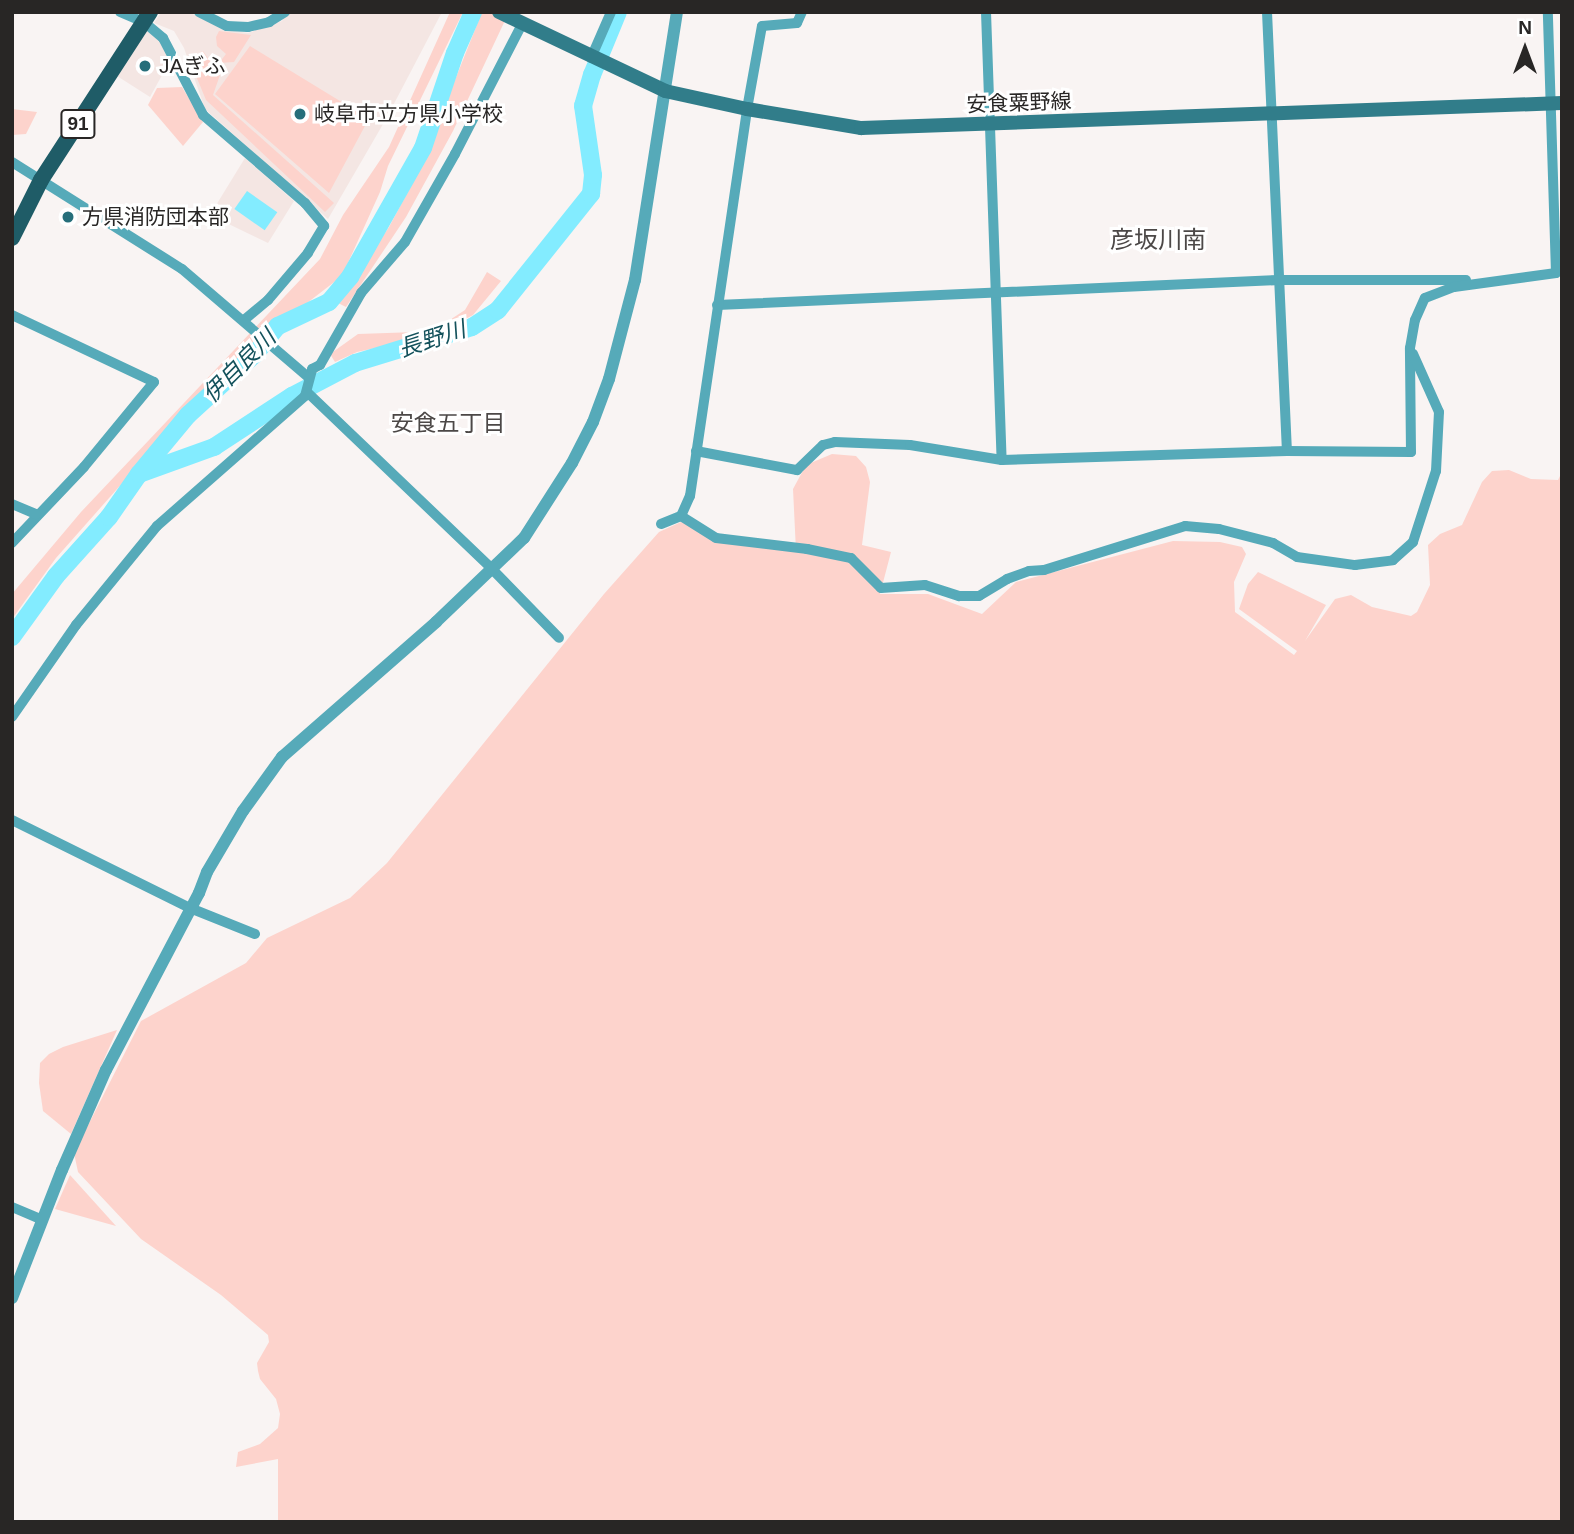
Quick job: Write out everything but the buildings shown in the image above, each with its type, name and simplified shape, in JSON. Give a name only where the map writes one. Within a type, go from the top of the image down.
[{"type":"main road","name":"安食粟野線","points":[[499,12],[665,91],[747,109],[861,128],[1558,103]]},
{"type":"main road","name":"91","points":[[12,238],[41,180],[147,17]]},
{"type":"street","points":[[120,12],[147,17],[173,51],[203,115],[305,202],[324,226],[292,272],[246,321]]},
{"type":"street","points":[[198,12],[226,26],[248,27],[269,22],[285,12]]},
{"type":"street","points":[[592,58],[611,12]]},
{"type":"street","points":[[12,1298],[43,1218],[128,1025],[227,837],[282,757],[436,622],[524,538],[567,472],[593,422],[609,379],[635,281],[677,12]]},
{"type":"street","points":[[660,524],[681,516],[690,496],[747,109],[762,26],[797,23],[802,12]]},
{"type":"street","points":[[986,12],[1002,460]]},
{"type":"street","points":[[1267,12],[1287,451]]},
{"type":"street","points":[[696,451],[797,470],[823,446],[835,442],[896,444],[1002,460],[1287,451],[1411,452],[1410,348],[1418,310],[1425,298],[1454,287],[1556,273],[1558,103],[1548,12]]},
{"type":"street","points":[[304,373],[320,365],[361,293],[405,242],[455,154],[518,22]]},
{"type":"street","points":[[12,162],[183,269],[246,321],[304,373],[307,392],[492,569],[559,638]]},
{"type":"street","points":[[717,305],[1279,280],[1520,280]]},
{"type":"street","points":[[12,315],[153,382],[84,467],[36,514],[12,543]]},
{"type":"street","points":[[681,516],[716,538],[807,549],[851,558],[881,589],[925,585],[959,596],[979,596],[1007,579],[1029,571],[1185,526],[1219,529],[1273,543],[1297,557],[1355,565],[1393,560],[1413,542],[1436,471],[1439,412],[1410,348]]},
{"type":"street","points":[[12,717],[76,625],[157,526],[220,468],[288,414],[307,392]]},
{"type":"street","points":[[12,504],[36,514]]},
{"type":"street","points":[[12,820],[190,908],[255,934]]},
{"type":"street","points":[[12,1207],[43,1218]]},
{"type":"shaded area","name":"岐阜市立方県小学校","points":[[161,12],[189,12],[222,29],[248,33],[282,21],[288,12],[442,12],[386,119],[328,219],[205,109],[184,48],[174,31],[154,23]]},
{"type":"shaded area","points":[[450,12],[463,12],[388,166],[380,192],[342,276],[298,310],[283,317],[163,437],[56,558],[12,619],[12,594],[81,512],[320,259],[343,215],[389,147]]},
{"type":"shaded area","points":[[482,12],[509,12],[453,131],[406,217],[346,307],[338,303],[389,227],[418,173]]},
{"type":"shaded area","name":"JAぎふ","points":[[148,29],[162,40],[172,57],[150,97],[117,76]]},
{"type":"shaded area","points":[[219,31],[251,35],[234,62],[219,63],[226,54],[217,46],[216,37]]},
{"type":"shaded area","points":[[250,46],[358,112],[355,117],[366,124],[329,193],[215,94]]},
{"type":"shaded area","points":[[203,51],[220,75],[213,95],[334,203],[325,212],[206,100],[189,59]]},
{"type":"shaded area","points":[[182,87],[203,122],[183,146],[148,105],[157,88]]},
{"type":"shaded area","points":[[12,109],[37,112],[26,134],[12,135]]},
{"type":"shaded area","points":[[245,158],[294,201],[268,243],[210,215]]},
{"type":"shaded area","points":[[487,272],[501,281],[473,315],[435,335],[357,352],[335,362],[330,354],[358,334],[416,332],[442,325],[465,310]]},
{"type":"shaded area","points":[[832,454],[856,456],[866,467],[870,482],[862,545],[891,552],[880,594],[928,594],[982,614],[1016,582],[1173,541],[1220,542],[1242,547],[1246,554],[1234,582],[1235,612],[1294,655],[1297,651],[1239,609],[1248,584],[1258,572],[1326,605],[1305,641],[1335,599],[1351,595],[1372,607],[1411,616],[1417,612],[1430,585],[1428,545],[1440,534],[1462,525],[1482,482],[1492,471],[1509,470],[1531,479],[1558,480],[1562,472],[1562,1522],[278,1522],[278,1459],[236,1467],[238,1452],[260,1444],[278,1428],[280,1414],[276,1399],[260,1379],[257,1363],[269,1342],[268,1335],[221,1295],[141,1239],[78,1172],[74,1153],[141,1021],[246,963],[267,938],[350,898],[387,863],[604,594],[659,532],[681,522],[742,542],[796,551],[793,489],[806,465]]},
{"type":"shaded area","points":[[117,1030],[71,1134],[43,1111],[39,1083],[40,1063],[49,1054],[63,1047]]},
{"type":"shaded area","points":[[70,1175],[116,1226],[55,1209]]},
{"type":"water","points":[[247,191],[277,212],[265,230],[234,209]]},
{"type":"waterway","name":"伊自良川","points":[[12,637],[56,576],[109,517],[139,474],[188,415],[255,354],[278,326],[329,302],[350,277],[423,148],[455,53],[473,12]]},
{"type":"waterway","name":"長野川","points":[[139,474],[214,447],[292,396],[355,363],[472,327],[498,310],[591,194],[593,175],[583,106],[592,75],[618,12]]},
{"type":"place","name":"JAぎふ","points":[[145,66]]},
{"type":"place","name":"岐阜市立方県小学校","points":[[300,114]]},
{"type":"place","name":"方県消防団本部","points":[[68,217]]},
{"type":"district","name":"彦坂川南","points":[[1158,240]]},
{"type":"district","name":"安食五丁目","points":[[448,423]]}]
